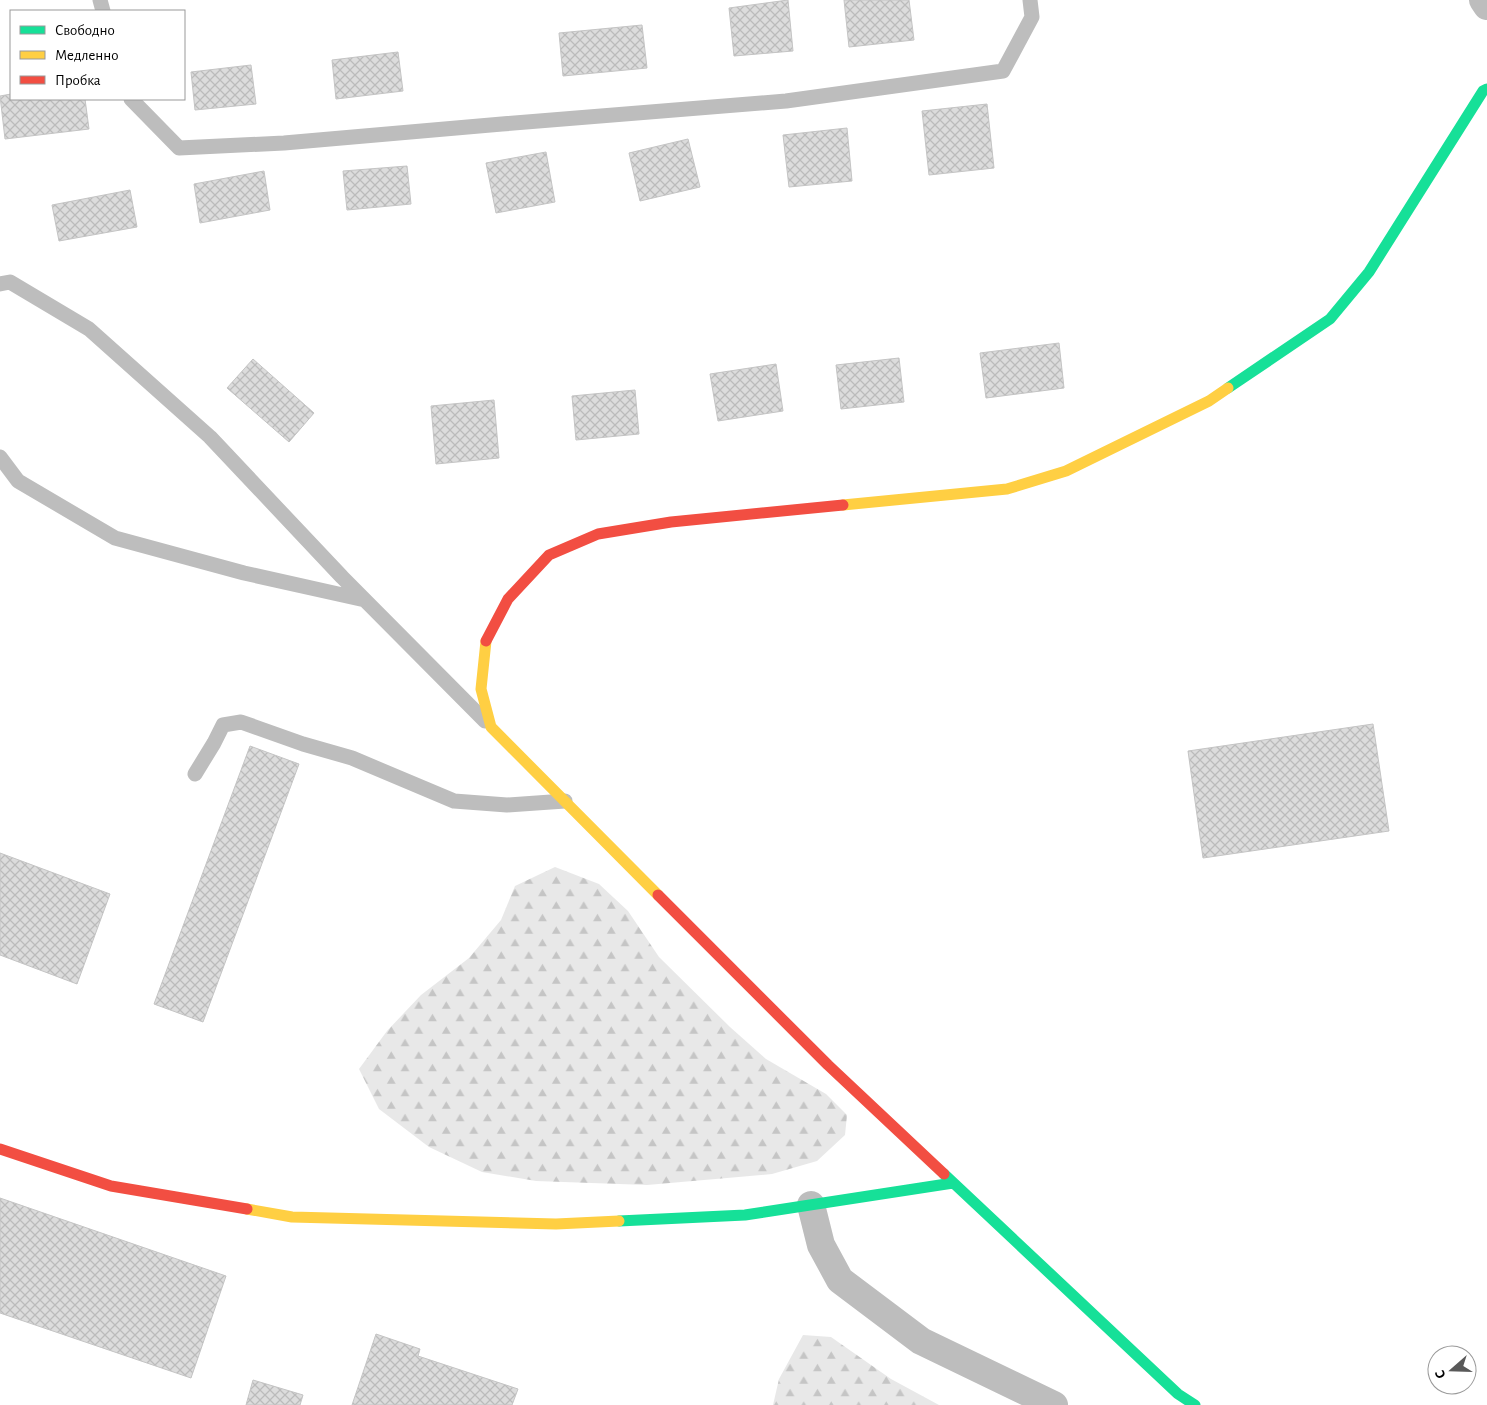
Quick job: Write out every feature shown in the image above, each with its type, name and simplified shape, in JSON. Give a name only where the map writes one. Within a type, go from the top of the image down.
[{"type":"street","points":[[1483,0],[1487,6]]},
{"type":"street","points":[[1195,1405],[1178,1394],[828,1065],[491,727],[481,689],[485,643],[508,599],[549,556],[598,534],[671,522],[1007,489],[1066,471],[1209,401],[1330,319],[1369,272],[1483,91],[1487,89]]},
{"type":"street","points":[[0,1149],[111,1186],[292,1217],[556,1224],[745,1215],[953,1183]]},
{"type":"street","points":[[811,1205],[821,1245],[840,1280],[921,1341],[1054,1405]]},
{"type":"lane","points":[[132,100],[179,148],[284,143],[786,101],[1003,71],[1032,17],[1030,0]]},
{"type":"lane","points":[[0,284],[10,282],[89,329],[210,437],[365,600],[491,727]]},
{"type":"lane","points":[[0,457],[18,481]]},
{"type":"lane","points":[[0,477],[18,481],[115,538],[244,573],[365,600]]},
{"type":"lane","points":[[195,774],[223,725],[241,722],[302,744],[352,758],[454,801],[507,805],[565,801]]},
{"type":"green space","points":[[555,867],[599,884],[628,911],[659,957],[730,1027],[766,1059],[826,1094],[847,1115],[845,1135],[817,1161],[772,1174],[647,1185],[536,1181],[482,1172],[429,1147],[379,1109],[359,1069],[387,1031],[421,995],[469,958],[501,920],[515,886]]},
{"type":"green space","points":[[803,1335],[831,1337],[891,1379],[939,1405],[773,1405],[779,1379]]},
{"type":"building","points":[[788,0],[793,51],[734,56],[729,8]]},
{"type":"building","points":[[844,0],[909,0],[914,40],[849,47]]},
{"type":"building","points":[[642,25],[647,68],[563,76],[559,33]]},
{"type":"building","points":[[398,52],[403,91],[336,99],[332,60]]},
{"type":"building","points":[[251,65],[256,104],[195,110],[191,72]]},
{"type":"building","points":[[10,94],[10,100],[85,100],[89,129],[5,139],[0,96]]},
{"type":"building","points":[[987,104],[994,168],[929,175],[922,111]]},
{"type":"building","points":[[847,128],[852,181],[789,187],[783,135]]},
{"type":"building","points":[[688,139],[700,187],[640,201],[629,153]]},
{"type":"building","points":[[546,152],[555,202],[496,213],[486,163]]},
{"type":"building","points":[[407,166],[411,204],[347,210],[343,171]]},
{"type":"building","points":[[264,171],[270,210],[200,223],[194,184]]},
{"type":"building","points":[[130,190],[137,227],[59,241],[52,205]]},
{"type":"building","points":[[1059,343],[1064,388],[986,398],[980,353]]},
{"type":"building","points":[[899,358],[904,402],[841,409],[836,365]]},
{"type":"building","points":[[253,359],[314,413],[289,442],[227,388]]},
{"type":"building","points":[[776,364],[783,411],[718,421],[710,374]]},
{"type":"building","points":[[635,390],[639,434],[576,440],[572,396]]},
{"type":"building","points":[[494,400],[499,458],[436,464],[431,406]]},
{"type":"building","points":[[1373,724],[1389,831],[1203,858],[1188,751]]},
{"type":"building","points":[[250,746],[299,764],[203,1022],[154,1004]]},
{"type":"building","points":[[0,853],[110,894],[77,984],[0,955]]},
{"type":"building","points":[[0,1198],[226,1276],[191,1378],[0,1313]]},
{"type":"building","points":[[376,1334],[420,1349],[418,1356],[518,1389],[512,1405],[352,1405]]},
{"type":"building","points":[[253,1380],[303,1395],[300,1405],[246,1405]]},
{"type":"traffic: fast","points":[[1228,388],[1330,319],[1369,272],[1483,91],[1487,89]]},
{"type":"traffic: fast","points":[[944,1174],[1178,1394],[1195,1405]]},
{"type":"traffic: fast","points":[[619,1221],[745,1215],[953,1183]]},
{"type":"traffic: slow","points":[[843,505],[1007,489],[1066,471],[1209,401],[1228,388]]},
{"type":"traffic: slow","points":[[486,641],[481,689],[491,727],[658,895]]},
{"type":"traffic: slow","points":[[247,1209],[292,1217],[556,1224],[619,1221]]},
{"type":"traffic: jam","points":[[486,641],[508,599],[549,555],[598,534],[671,522],[843,505]]},
{"type":"traffic: jam","points":[[658,895],[828,1065],[944,1174]]},
{"type":"traffic: jam","points":[[0,1149],[111,1186],[247,1209]]}]
